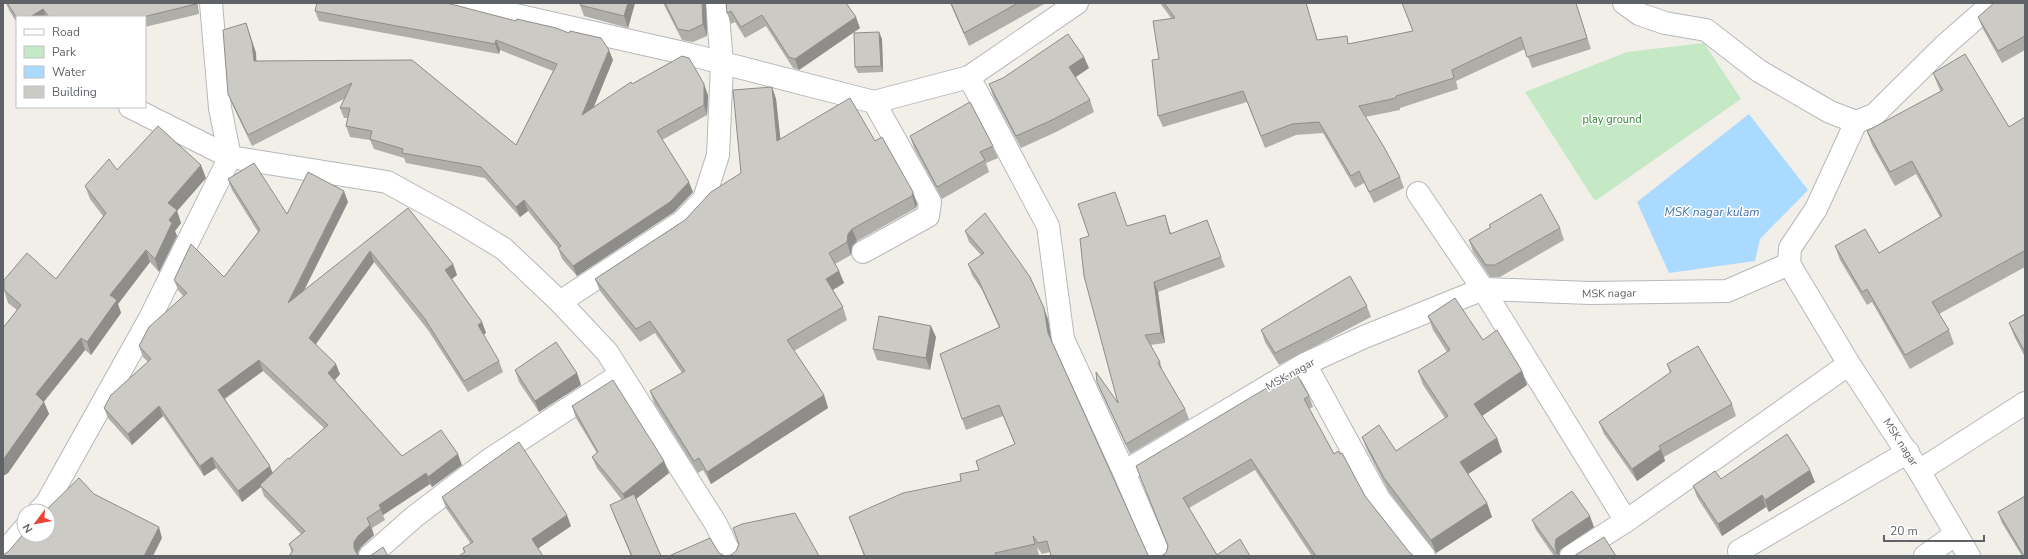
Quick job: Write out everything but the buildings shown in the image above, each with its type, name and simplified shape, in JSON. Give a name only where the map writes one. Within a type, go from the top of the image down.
[{"type":"street","points":[[47,503],[150,318],[230,157],[220,108],[211,3]]},
{"type":"street","points":[[463,3],[528,10],[722,64],[874,102],[969,77],[1077,3]]},
{"type":"street","points":[[560,302],[682,222],[704,199],[718,155],[722,64],[717,3]]},
{"type":"street","points":[[1624,3],[1639,14],[1665,23],[1706,30],[1759,71],[1830,112],[1856,122],[1874,115],[1944,46],[1993,3]]},
{"type":"street","points":[[969,77],[1048,226],[1063,339],[1124,472],[1160,556]]},
{"type":"street","points":[[863,252],[928,216],[930,202],[874,102]]},
{"type":"street","points":[[132,108],[230,157],[387,182],[458,221],[504,249],[560,302],[607,352],[716,524],[731,556]]},
{"type":"street","points":[[1789,264],[1790,248],[1816,209],[1856,122]]},
{"type":"street","points":[[1418,193],[1483,290],[1626,521]]},
{"type":"street","name":"MSK nagar","points":[[1124,472],[1306,364],[1364,337],[1483,290],[1590,293],[1727,290],[1789,264],[1849,364],[1920,471],[1969,556]]},
{"type":"street","points":[[1306,364],[1379,499],[1424,556]]},
{"type":"street","points":[[1571,556],[1626,521],[1849,364]]},
{"type":"street","points":[[370,556],[414,517],[489,460],[621,374]]},
{"type":"street","points":[[1920,471],[2025,402]]},
{"type":"street","points":[[1739,550],[1908,452]]},
{"type":"street","points":[[1925,556],[1956,534]]},
{"type":"street","points":[[3,554],[16,539]]},
{"type":"green space","name":"play ground","points":[[1704,43],[1741,99],[1595,201],[1525,92],[1627,52]]},
{"type":"water","name":"MSK nagar kulam","points":[[1749,114],[1808,190],[1760,239],[1755,261],[1669,273],[1637,202]]}]
